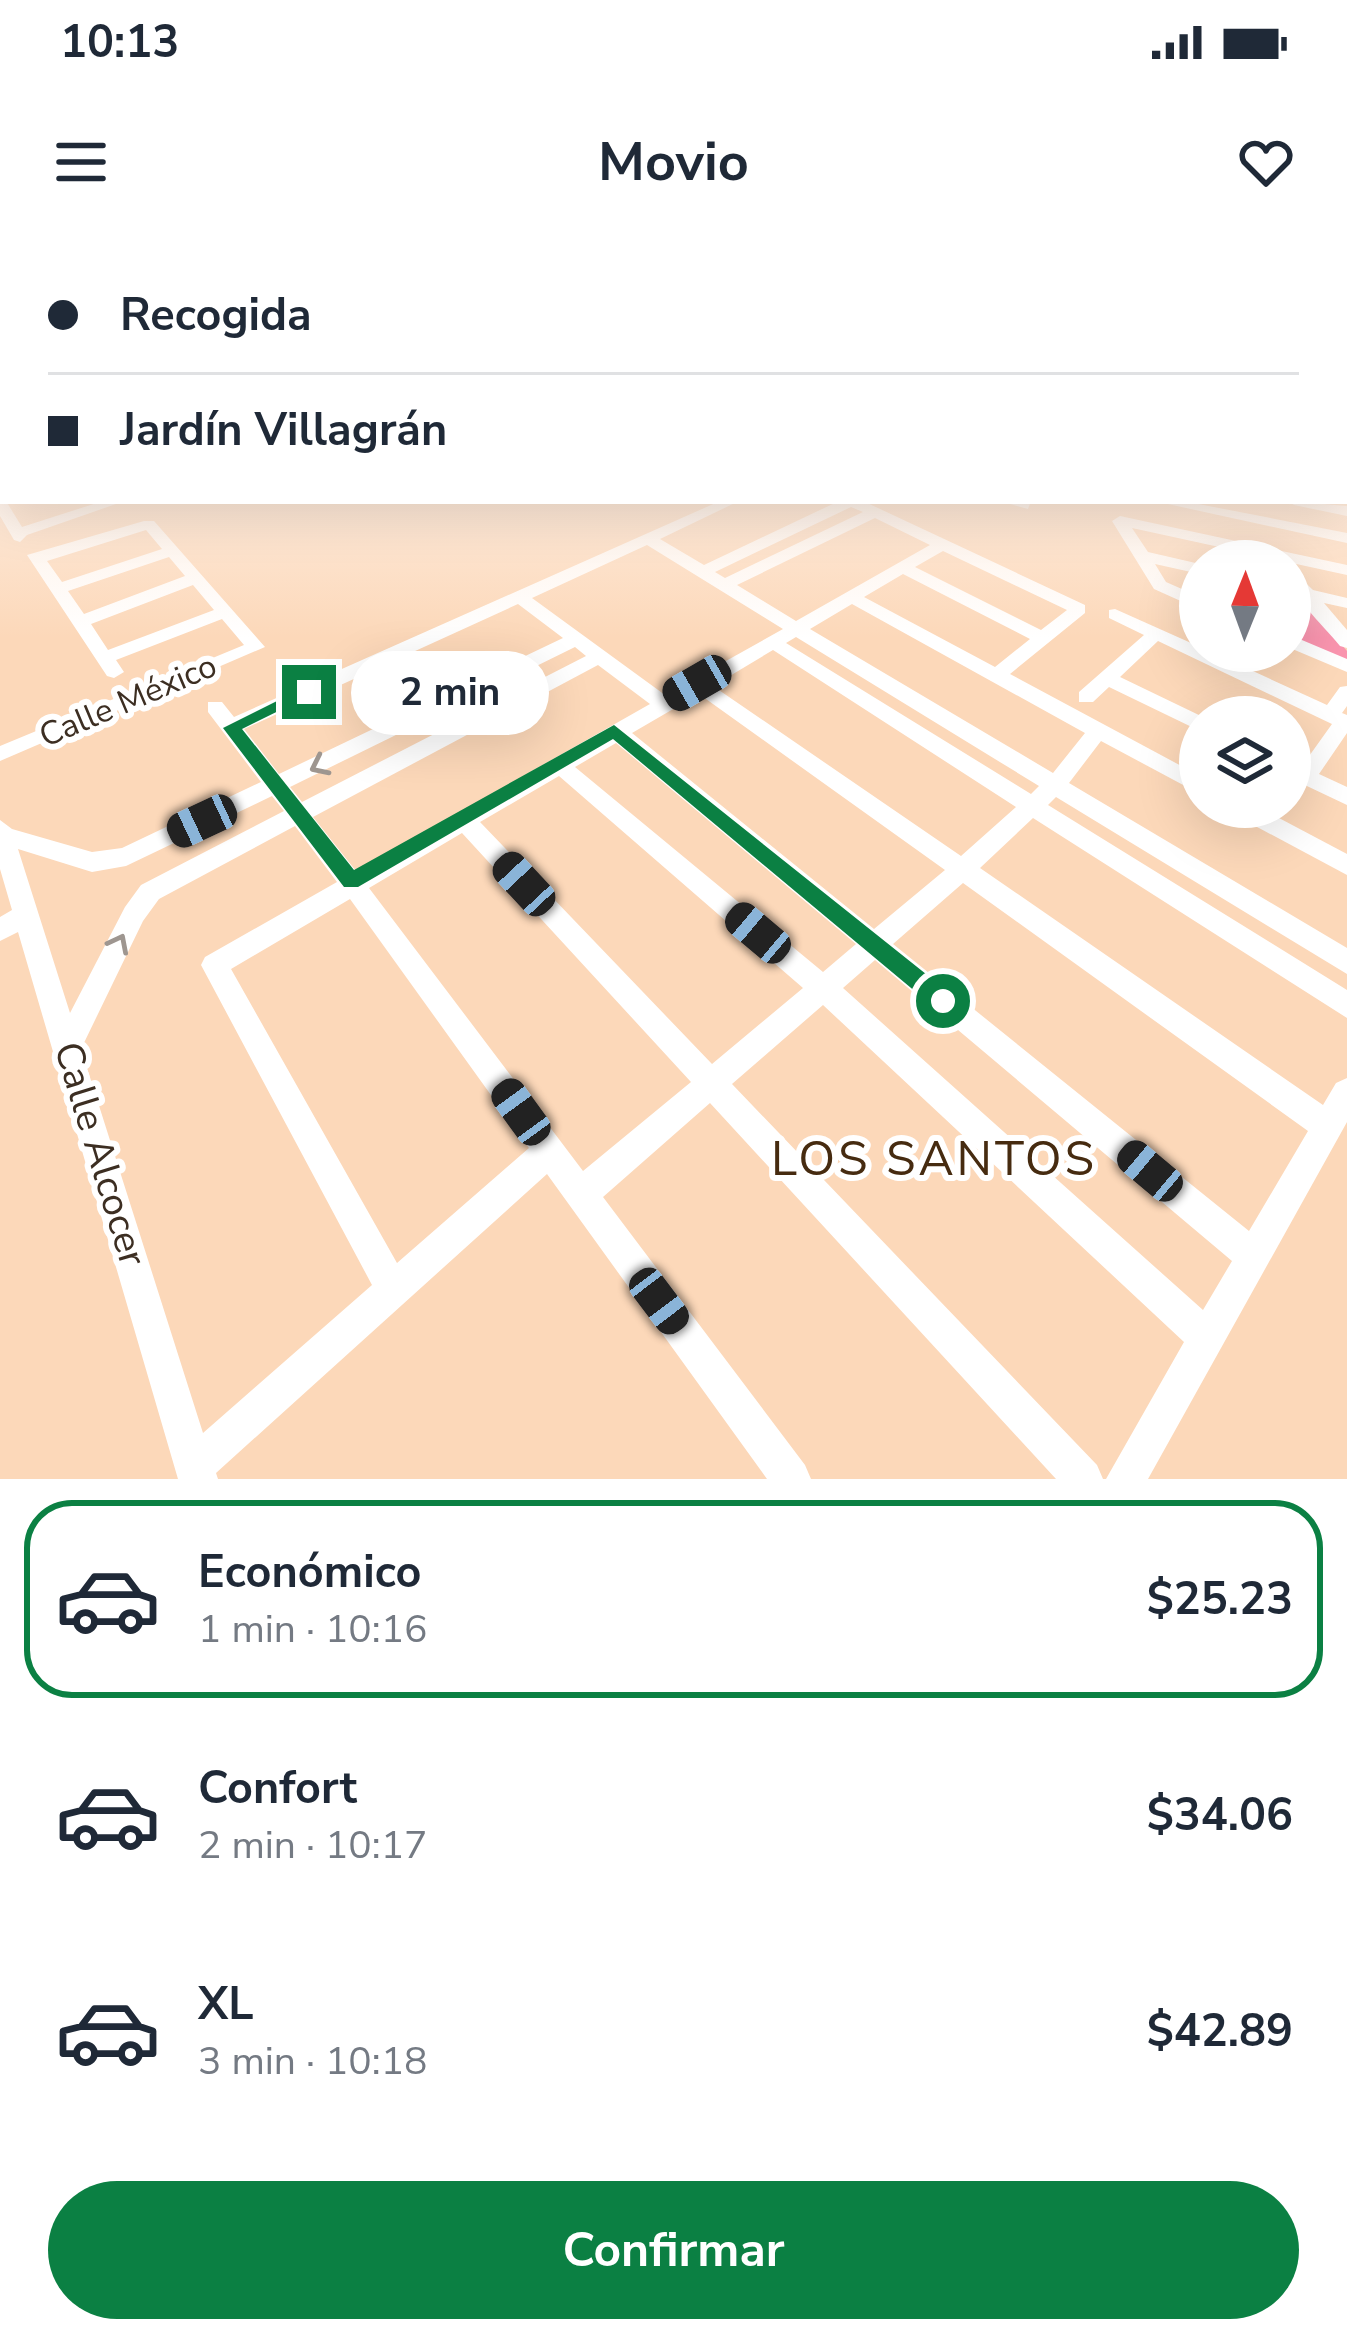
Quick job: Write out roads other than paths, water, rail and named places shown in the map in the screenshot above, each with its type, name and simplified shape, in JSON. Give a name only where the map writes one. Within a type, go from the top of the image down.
[{"type":"street","points":[[14,522],[19,535],[56,522]]},
{"type":"street","points":[[124,522],[131,530]]},
{"type":"street","points":[[231,728],[686,522]]},
{"type":"street","points":[[704,572],[808,522]]},
{"type":"street","points":[[724,585],[856,522]]},
{"type":"street","points":[[897,522],[1078,609],[997,676]]},
{"type":"street","points":[[1121,522],[1160,585],[1179,594]]},
{"type":"street","points":[[1123,522],[1201,540]]},
{"type":"street","points":[[1264,522],[1347,538]]},
{"type":"street","points":[[149,524],[171,550],[225,612],[109,665],[36,557],[149,524]]},
{"type":"street","points":[[648,539],[1347,962]]},
{"type":"street","points":[[394,1292],[214,965],[943,544]]},
{"type":"street","points":[[58,589],[171,550]]},
{"type":"street","points":[[1142,556],[1179,564]]},
{"type":"street","points":[[1311,564],[1347,570]]},
{"type":"street","points":[[902,567],[1043,638]]},
{"type":"street","points":[[80,622],[195,578]]},
{"type":"street","points":[[1311,594],[1347,602]]},
{"type":"street","points":[[850,596],[1179,775]]},
{"type":"street","points":[[519,597],[663,703]]},
{"type":"street","points":[[1311,602],[1347,642]]},
{"type":"street","name":"Calle México","points":[[0,754],[256,647],[225,612]]},
{"type":"street","points":[[1323,613],[1347,623]]},
{"type":"street","points":[[1114,614],[1340,720]]},
{"type":"street","points":[[1086,697],[1157,633]]},
{"type":"street","points":[[1,832],[92,862],[126,857],[575,640]]},
{"type":"street","points":[[771,641],[1347,1005]]},
{"type":"street","points":[[1311,650],[1347,666]]},
{"type":"street","points":[[67,1048],[134,914],[150,892],[598,657]]},
{"type":"street","points":[[1106,678],[1179,714]]},
{"type":"street","points":[[697,683],[1328,1126]]},
{"type":"street","points":[[1311,757],[1340,720],[1347,692]]},
{"type":"street","points":[[215,707],[351,882],[791,1479]]},
{"type":"street","points":[[614,730],[1253,1256]]},
{"type":"street","points":[[580,1195],[962,870],[1058,783],[1098,731]]},
{"type":"street","points":[[557,763],[824,989],[1207,1338]]},
{"type":"street","points":[[1311,779],[1347,797]]},
{"type":"street","points":[[462,818],[1083,1479]]},
{"type":"street","points":[[1278,828],[1347,865]]},
{"type":"street","name":"Calle Alcocer","points":[[1,832],[14,921],[67,1048],[197,1473]]},
{"type":"street","points":[[126,857],[150,892]]},
{"type":"street","points":[[1126,1479],[1347,1093]]},
{"type":"street","points":[[197,1473],[549,1151]]},
{"type":"district","name":"LOS SANTOS","points":[[934,1159]]}]
